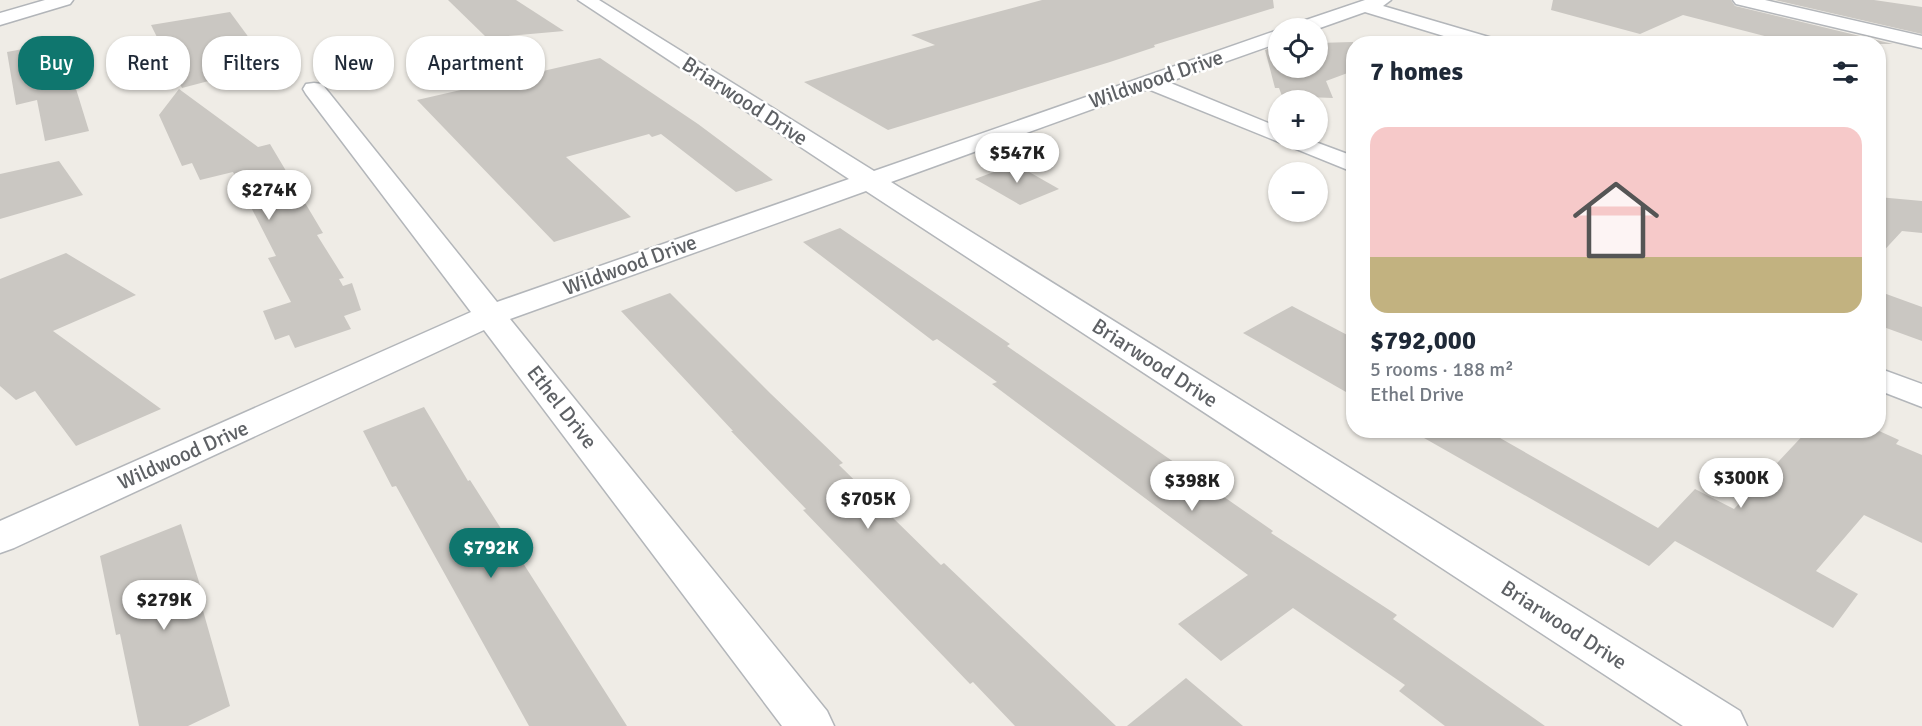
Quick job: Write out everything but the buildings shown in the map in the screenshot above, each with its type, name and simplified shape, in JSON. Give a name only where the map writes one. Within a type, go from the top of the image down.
[{"type":"street","points":[[0,18],[63,0]]},
{"type":"street","name":"Briarwood Drive","points":[[586,0],[1723,726]]},
{"type":"street","points":[[1742,0],[1922,42]]},
{"type":"street","points":[[1328,19],[1373,3],[1468,36]]},
{"type":"street","name":"Wildwood Drive","points":[[0,538],[491,315],[1268,40]]},
{"type":"street","points":[[1149,82],[1268,131]]},
{"type":"street","name":"Ethel Drive","points":[[315,90],[810,726]]},
{"type":"street","points":[[1315,150],[1346,162]]},
{"type":"street","points":[[1886,381],[1922,396]]}]
